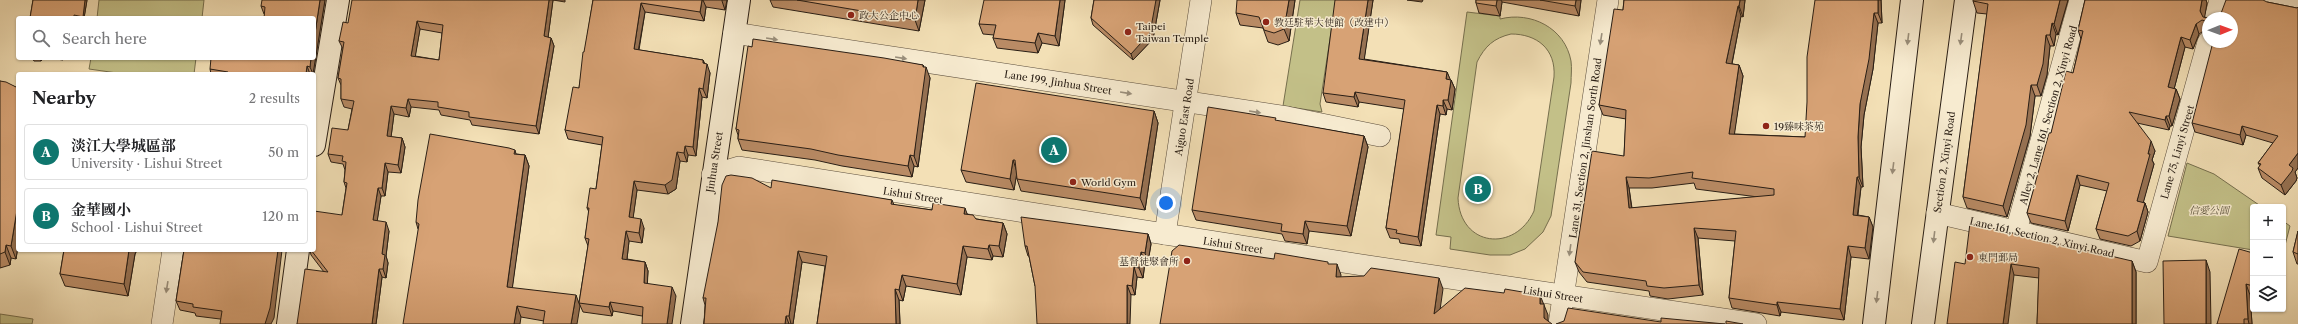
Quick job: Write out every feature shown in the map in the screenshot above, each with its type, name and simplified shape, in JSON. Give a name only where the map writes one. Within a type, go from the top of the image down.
[{"type":"main road","points":[[316,133],[338,0]]},
{"type":"main road","name":"Jinhua Street","points":[[692,324],[712,175],[739,0]]},
{"type":"main road","points":[[1874,324],[1912,0]]},
{"type":"main road","name":"Section 2, Xinyi Road","points":[[1923,324],[1966,0]]},
{"type":"main road","points":[[288,324],[298,252]]},
{"type":"street","name":"Aiguo East Road","points":[[1165,234],[1202,0]]},
{"type":"street","name":"Lane 31, Section 2, Jinshan Sorth Road","points":[[1559,324],[1583,155],[1608,0]]},
{"type":"street","name":"Alley 2, Lane 161, Section 2, Xinyi Road","points":[[2016,231],[2080,0]]},
{"type":"street","points":[[2217,12],[2220,0]]},
{"type":"street","points":[[2274,0],[2298,6]]},
{"type":"street","name":"Lane 199, Jinhua Street","points":[[734,33],[1294,118],[1380,136]]},
{"type":"street","name":"Lane 75, Linyi Street","points":[[2147,262],[2206,48]]},
{"type":"street","name":"Lishui Street","points":[[712,175],[739,167],[1564,296],[1756,324]]},
{"type":"street","name":"Lane 161, Section 2, Xinyi Road","points":[[1937,213],[2147,262]]},
{"type":"street","points":[[162,324],[173,252]]},
{"type":"green space","points":[[99,0],[204,0],[202,16],[97,16]]},
{"type":"green space","points":[[1300,0],[1336,0],[1320,104],[1322,112],[1283,106]]},
{"type":"green space","points":[[1467,12],[1500,16],[1500,19],[1512,17],[1535,20],[1554,31],[1562,39],[1571,61],[1571,83],[1551,216],[1543,232],[1525,249],[1510,255],[1490,255],[1450,249],[1451,237],[1436,235]],"holes":[[[1511,34],[1537,40],[1548,51],[1552,58],[1554,77],[1534,211],[1525,225],[1514,234],[1502,238],[1490,239],[1478,235],[1468,227],[1461,214],[1458,198],[1477,62],[1483,51],[1495,40]]]},
{"type":"green space","points":[[91,60],[196,60],[194,72],[110,72],[89,69]]},
{"type":"green space","name":"信愛公園","points":[[2187,163],[2214,174],[2258,204],[2250,204],[2250,250],[2168,236]]},
{"type":"green space","points":[[2286,223],[2290,226],[2286,241]]},
{"type":"green space","points":[[0,314],[33,319],[32,324],[0,324]]},
{"type":"building","points":[[33,0],[85,0],[83,16],[30,16]]},
{"type":"building","points":[[262,0],[320,0],[316,27],[316,16],[264,16],[265,7],[261,6]]},
{"type":"building","points":[[352,0],[549,0],[544,36],[551,38],[536,126],[469,117],[469,112],[438,107],[438,102],[408,99],[406,108],[391,106],[387,136],[402,138],[398,165],[385,163],[382,188],[378,188],[373,220],[386,222],[382,254],[385,255],[383,269],[379,269],[372,324],[297,324],[305,269],[328,272],[313,252],[316,252],[316,211],[342,215],[347,183],[344,182],[346,162],[342,161],[343,156],[328,154],[332,128],[348,130],[354,101],[341,99],[341,79],[338,78],[344,42],[339,41],[343,22],[348,23]],"holes":[[[417,21],[443,25],[439,60],[411,56]]]},
{"type":"building","points":[[593,0],[702,0],[700,12],[641,3],[634,49],[703,60],[703,63],[707,64],[703,89],[699,88],[693,147],[685,146],[684,153],[677,152],[672,180],[665,185],[634,181],[629,217],[641,219],[639,233],[626,231],[622,259],[645,262],[644,283],[672,287],[667,324],[642,324],[643,307],[610,302],[609,307],[579,303],[589,239],[585,238],[589,208],[587,208],[590,188],[596,189],[603,137],[565,130],[573,87],[579,88],[583,52]]},
{"type":"building","points":[[797,0],[918,0],[915,20]]},
{"type":"building","points":[[984,0],[1060,0],[1055,36],[1038,33],[1035,43],[993,38],[996,25],[979,24]]},
{"type":"building","name":"Taipei Taiwan Temple","points":[[1094,0],[1156,0],[1150,33],[1131,54],[1091,18]]},
{"type":"building","name":"教廷駐華大使館（改建中）","points":[[1237,0],[1289,0],[1284,29],[1274,33],[1264,30],[1259,17],[1236,13]]},
{"type":"building","points":[[1335,0],[1368,0],[1359,59],[1447,72],[1446,79],[1451,80],[1448,100],[1443,100],[1443,106],[1437,105],[1418,237],[1396,233],[1397,230],[1386,228],[1405,100],[1355,92],[1354,97],[1323,93]]},
{"type":"building","points":[[1476,0],[1497,0],[1496,6],[1476,3]]},
{"type":"building","points":[[1540,0],[1576,0],[1575,6]]},
{"type":"building","points":[[1624,0],[1740,0],[1726,63],[1739,65],[1729,134],[1805,137],[1807,57],[1815,0],[1878,0],[1878,13],[1874,13],[1869,59],[1860,104],[1858,137],[1859,177],[1857,177],[1853,215],[1869,217],[1865,248],[1848,246],[1840,309],[1777,302],[1777,305],[1729,298],[1736,231],[1694,228],[1699,285],[1664,288],[1647,286],[1646,281],[1583,272],[1575,262],[1592,151],[1624,156],[1626,110],[1599,105],[1614,9],[1623,10]],"holes":[[[1693,172],[1692,178],[1774,189],[1774,195],[1629,208],[1626,177],[1649,178]]]},
{"type":"building","points":[[1973,0],[2060,0],[2054,24],[2052,23],[2050,35],[2046,35],[2043,64],[2037,85],[2031,85],[2026,125],[2003,206],[1963,197],[1988,4]]},
{"type":"building","points":[[2085,0],[2202,0],[2200,11],[2202,20],[2196,24],[2190,40],[2181,37],[2168,87],[2176,89],[2169,116],[2166,116],[2165,120],[2129,112],[2151,141],[2148,154],[2150,154],[2137,201],[2145,203],[2137,231],[2128,236],[2096,229],[2109,183],[2077,175],[2065,221],[2027,213],[2049,133],[2051,133],[2066,71],[2073,73],[2083,31],[2078,30]]},
{"type":"building","points":[[2226,0],[2263,0],[2298,7],[2298,153],[2289,165],[2293,168],[2292,171],[2281,185],[2258,168],[2261,164],[2258,163],[2278,136],[2242,126],[2240,135],[2192,123],[2211,48],[2238,48],[2238,12],[2222,12]]},
{"type":"building","points":[[753,39],[884,58],[923,65],[923,67],[926,67],[914,156],[910,155],[908,166],[838,155],[811,149],[738,139],[739,130],[736,129],[748,46],[752,47]]},
{"type":"building","points":[[211,60],[311,60],[310,67],[307,66],[306,72],[228,72],[210,69]]},
{"type":"building","points":[[0,81],[16,87],[16,216],[11,246],[6,245],[5,252],[0,254]]},
{"type":"building","points":[[976,83],[1154,111],[1140,198],[1017,179],[1015,160],[1013,160],[1010,179],[961,170]]},
{"type":"building","points":[[1208,107],[1276,118],[1275,120],[1364,136],[1347,226],[1305,221],[1303,234],[1281,231],[1282,224],[1192,210]]},
{"type":"building","points":[[430,134],[509,148],[515,150],[514,154],[525,155],[507,287],[576,295],[571,324],[543,324],[545,311],[517,306],[514,324],[403,324],[419,224],[416,222],[418,200]]},
{"type":"building","points":[[731,175],[752,178],[771,188],[772,180],[892,200],[891,204],[932,210],[933,203],[965,208],[964,214],[973,215],[976,219],[1003,223],[999,246],[989,245],[988,249],[963,246],[957,284],[902,275],[899,290],[895,289],[896,324],[817,324],[827,256],[798,251],[789,316],[786,316],[785,324],[704,324],[706,298],[703,298],[718,222],[722,185],[726,176]]},
{"type":"building","points":[[1021,217],[1148,234],[1145,253],[1141,252],[1139,268],[1134,267],[1132,286],[1127,285],[1127,324],[1037,324],[1035,286],[1027,246],[1025,246]]},
{"type":"building","points":[[1970,223],[2132,261],[2132,324],[2037,324],[2039,268],[2011,264],[2003,324],[1947,324],[1955,262],[1965,264]]},
{"type":"building","points":[[2298,231],[2298,254],[2293,252]]},
{"type":"building","points":[[1179,245],[1274,259],[1275,253],[1328,262],[1328,264],[1337,264],[1336,277],[1364,276],[1371,268],[1439,278],[1434,314],[1465,288],[1504,293],[1505,289],[1540,295],[1540,304],[1544,304],[1544,318],[1552,324],[1160,324],[1172,251]]},
{"type":"building","points":[[2239,249],[2250,252],[2250,285],[2246,284],[2248,319],[2244,319],[2244,324],[2217,324]]},
{"type":"building","points":[[64,252],[129,252],[124,284],[60,274]]},
{"type":"building","points":[[184,252],[278,252],[270,308],[265,324],[220,324],[222,311],[193,307],[193,304],[176,301]]},
{"type":"building","points":[[2206,260],[2206,324],[2164,324],[2163,261]]},
{"type":"building","points":[[1568,308],[1661,322],[1661,318],[1725,324],[1556,324],[1564,321]]},
{"type":"building","points":[[1726,321],[1743,324],[1726,324]]},
{"type":"place","name":"政大公企中心","points":[[851,15]]},
{"type":"place","name":"教廷駐華大使館（改建中）","points":[[1266,22]]},
{"type":"place","name":"Taipei Taiwan Temple","points":[[1128,32]]},
{"type":"place","name":"19臻味茶苑","points":[[1766,126]]},
{"type":"place","name":"淡江大學城區部","points":[[1054,150]]},
{"type":"place","name":"World Gym","points":[[1073,182]]},
{"type":"place","name":"金華國小","points":[[1478,189]]},
{"type":"place","name":"東門郵局","points":[[1970,257]]},
{"type":"place","name":"基督徒聚會所","points":[[1187,261]]}]
